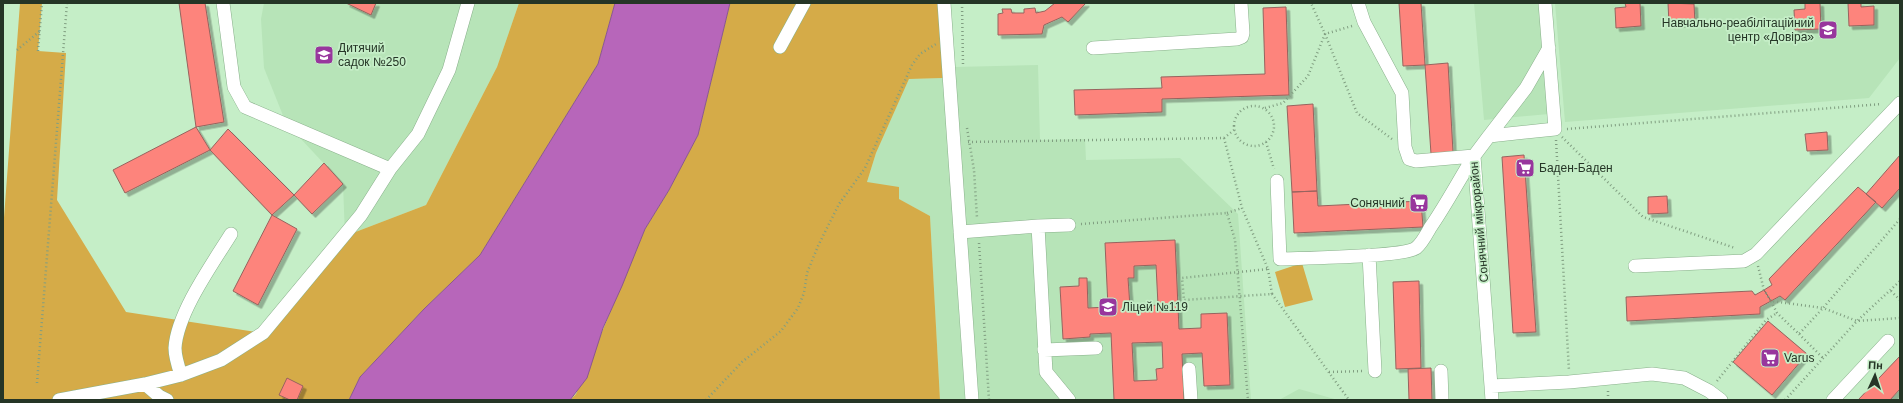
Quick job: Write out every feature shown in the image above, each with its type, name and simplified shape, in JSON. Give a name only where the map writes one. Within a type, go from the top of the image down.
[{"type":"street","points":[[223,3],[234,87],[245,108],[390,169]]},
{"type":"street","points":[[59,400],[145,384],[181,375],[221,360],[263,333],[361,215],[390,169],[418,134],[449,70],[468,3]]},
{"type":"street","points":[[780,47],[804,3]]},
{"type":"street","points":[[944,3],[972,400]]},
{"type":"street","points":[[1092,48],[1237,39],[1242,37],[1243,33],[1241,3]]},
{"type":"street","points":[[1358,3],[1364,22],[1402,92],[1405,147],[1409,159],[1416,161],[1474,156],[1526,88],[1549,48]]},
{"type":"street","points":[[1489,136],[1555,130],[1545,3]]},
{"type":"street","points":[[1635,266],[1744,261],[1756,254],[1900,103]]},
{"type":"street","name":"Сонячний мікрорайон","points":[[1277,181],[1280,259],[1369,255],[1409,251],[1416,248],[1444,207],[1474,156]]},
{"type":"street","name":"Сонячний мікрорайон","points":[[1474,156],[1492,400]]},
{"type":"street","points":[[960,232],[1069,225]]},
{"type":"street","points":[[1038,226],[1046,372],[1069,400]]},
{"type":"street","points":[[181,375],[176,354],[177,333],[189,305],[230,234]]},
{"type":"street","points":[[1369,255],[1374,371]]},
{"type":"street","points":[[1833,400],[1888,340]]},
{"type":"street","points":[[1044,350],[1096,348]]},
{"type":"street","points":[[1189,369],[1191,400]]},
{"type":"street","points":[[1441,372],[1442,400]]},
{"type":"street","points":[[1491,386],[1570,382],[1652,374],[1684,378],[1709,391],[1721,400]]},
{"type":"street","points":[[145,384],[159,396],[167,400]]},
{"type":"path","points":[[38,51],[42,3]]},
{"type":"path","points":[[37,383],[67,3]]},
{"type":"path","points":[[962,3],[963,67]]},
{"type":"path","points":[[1311,3],[1358,113],[1377,129],[1405,147]]},
{"type":"path","points":[[1325,34],[1364,22]]},
{"type":"path","points":[[17,50],[40,31]]},
{"type":"path","points":[[1264,108],[1273,118],[1274,125],[1271,138],[1266,142],[1253,146],[1246,145],[1236,136],[1234,130],[1236,116],[1240,111],[1252,105],[1264,108],[1284,103],[1308,76],[1325,34]]},
{"type":"path","points":[[706,400],[742,362],[781,331],[798,308],[804,293],[807,273],[824,234],[839,204],[865,168],[912,65],[920,54],[928,47],[947,40]]},
{"type":"path","points":[[1555,130],[1884,104]]},
{"type":"path","points":[[967,127],[968,142],[974,170],[989,400]]},
{"type":"path","points":[[954,142],[1224,138],[1234,130]]},
{"type":"path","points":[[1555,130],[1643,217],[1756,254],[1764,290],[1777,313],[1823,358]]},
{"type":"path","points":[[1555,130],[1570,382]]},
{"type":"path","points":[[1224,138],[1242,208],[1268,269],[1272,294],[1349,400]]},
{"type":"path","points":[[1266,142],[1277,181]]},
{"type":"path","points":[[1069,225],[1227,213],[1242,208]]},
{"type":"path","points":[[1227,213],[1235,240],[1248,400]]},
{"type":"path","points":[[1800,334],[1900,219]]},
{"type":"path","points":[[1268,269],[1182,278],[1184,300],[1272,294]]},
{"type":"path","points":[[1785,400],[1857,321],[1900,281]]},
{"type":"path","points":[[1891,291],[1900,300]]},
{"type":"path","points":[[1771,301],[1823,308],[1857,321],[1900,318]]},
{"type":"path","points":[[1709,391],[1766,320],[1777,313]]},
{"type":"path","points":[[1328,372],[1374,371]]},
{"type":"shaded area","points":[[20,3],[42,3],[38,51],[66,53],[57,200],[126,312],[263,333],[345,236],[426,205],[497,67],[519,3],[615,3],[598,64],[480,255],[424,309],[360,377],[349,400],[3,400],[3,231]]},
{"type":"shaded area","points":[[264,3],[519,3],[497,67],[426,205],[345,236],[343,184],[286,123],[264,68],[261,19]]},
{"type":"shaded area","points":[[615,3],[730,3],[698,135],[669,190],[645,229],[603,328],[587,378],[570,400],[349,400],[360,377],[424,309],[480,255],[598,64]]},
{"type":"shaded area","points":[[730,3],[938,3],[943,78],[909,79],[876,153],[867,182],[899,187],[899,199],[930,216],[940,400],[570,400],[576,394],[645,229],[669,190],[698,135]]},
{"type":"shaded area","points":[[1474,3],[1539,3],[1549,114],[1484,120]]},
{"type":"shaded area","points":[[1555,3],[1900,3],[1900,58],[1869,98],[1565,122]]},
{"type":"shaded area","name":"Ліцей №119","points":[[1038,65],[1040,140],[1085,139],[1086,160],[1180,158],[1238,214],[1251,400],[978,400],[955,67]]},
{"type":"shaded area","points":[[943,78],[965,400],[940,400],[930,216],[867,182],[876,153],[909,79]]},
{"type":"shaded area","points":[[1302,263],[1313,300],[1285,307],[1275,272]]},
{"type":"shaded area","points":[[1299,389],[1338,400],[1279,400]]},
{"type":"building","points":[[179,3],[205,3],[224,122],[196,127]]},
{"type":"building","points":[[346,3],[376,3],[371,15]]},
{"type":"building","points":[[1055,3],[1086,3],[1068,22],[1062,17],[1044,25],[1042,34],[998,35],[998,14],[1003,13],[1002,9],[1011,9],[1012,13],[1024,13],[1024,9],[1035,8],[1036,13],[1045,11]]},
{"type":"building","points":[[1399,3],[1421,3],[1425,65],[1403,66]]},
{"type":"building","points":[[1625,3],[1640,3],[1641,26],[1616,28],[1615,8],[1626,7]]},
{"type":"building","points":[[1668,3],[1694,4],[1695,23],[1669,24]]},
{"type":"building","points":[[1805,3],[1820,3],[1821,29],[1795,30],[1794,10],[1805,9]]},
{"type":"building","points":[[1848,3],[1861,3],[1861,7],[1874,6],[1874,25],[1849,26]]},
{"type":"building","points":[[1286,7],[1289,95],[1162,99],[1162,112],[1075,115],[1074,90],[1162,88],[1161,77],[1265,74],[1263,8]]},
{"type":"building","points":[[1448,63],[1453,152],[1431,154],[1425,65]]},
{"type":"building","points":[[1313,104],[1317,191],[1292,192],[1287,106]]},
{"type":"building","points":[[196,127],[210,150],[125,193],[113,170]]},
{"type":"building","points":[[228,129],[294,195],[272,215],[210,150]]},
{"type":"building","points":[[1827,132],[1828,150],[1807,151],[1805,134]]},
{"type":"building","points":[[1524,155],[1536,332],[1513,333],[1502,157]]},
{"type":"building","points":[[1900,155],[1900,188],[1882,208],[1866,194]]},
{"type":"building","points":[[324,163],[343,184],[312,214],[294,195]]},
{"type":"building","points":[[1858,187],[1876,202],[1785,300],[1780,296],[1771,301],[1764,290],[1772,285],[1769,279]]},
{"type":"building","points":[[1317,191],[1318,206],[1421,201],[1423,227],[1294,233],[1292,192]]},
{"type":"building","points":[[1667,196],[1668,213],[1648,214],[1648,197]]},
{"type":"building","points":[[272,215],[297,229],[258,305],[233,291]]},
{"type":"building","points":[[1175,240],[1179,329],[1201,328],[1201,314],[1227,313],[1230,385],[1204,386],[1202,353],[1182,354],[1184,400],[1114,400],[1111,333],[1090,334],[1090,337],[1063,339],[1060,287],[1079,286],[1079,278],[1087,278],[1088,308],[1108,307],[1105,243]],"holes":[[[1156,265],[1158,305],[1130,307],[1128,278],[1134,278],[1134,266]],[[1162,342],[1163,368],[1156,369],[1157,380],[1134,381],[1132,343]]]},
{"type":"building","points":[[1419,281],[1421,368],[1396,369],[1393,282]]},
{"type":"building","points":[[1764,290],[1771,301],[1760,307],[1760,314],[1627,321],[1626,297],[1752,291],[1755,295]]},
{"type":"building","name":"Varus","points":[[1768,321],[1807,354],[1772,395],[1733,362]]},
{"type":"building","points":[[1900,356],[1900,389],[1890,400],[1858,400]]},
{"type":"building","points":[[1431,368],[1432,400],[1409,400],[1408,369]]},
{"type":"building","points":[[287,378],[303,386],[297,400],[290,400],[279,395]]},
{"type":"place","name":"Навчально-реабілітаційний центр «Довіра»","points":[[1828,30]]},
{"type":"place","name":"Дитячий садок №250","points":[[324,55]]},
{"type":"place","name":"Баден-Баден","points":[[1525,168]]},
{"type":"place","name":"Сонячний","points":[[1419,203]]},
{"type":"place","name":"Ліцей №119","points":[[1108,307]]},
{"type":"place","name":"Varus","points":[[1770,358]]}]
